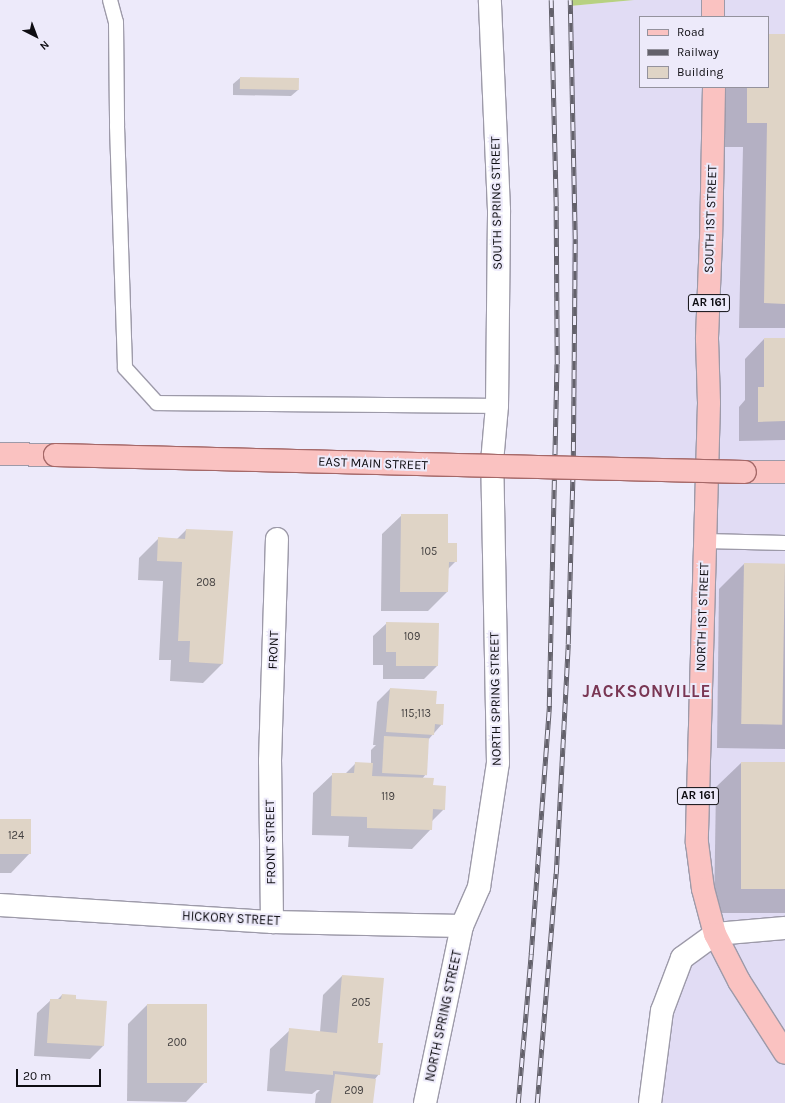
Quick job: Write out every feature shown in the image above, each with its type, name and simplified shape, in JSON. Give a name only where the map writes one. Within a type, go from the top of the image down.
[{"type":"main road","points":[[713,0],[713,16]]},
{"type":"main road","name":"SOUTH 1ST STREET","points":[[706,518],[709,403],[707,339],[714,88]]},
{"type":"main road","name":"EAST MAIN STREET","points":[[0,454],[785,472]]},
{"type":"main road","name":"NORTH 1ST STREET","points":[[706,518],[697,843],[703,889],[715,934],[739,981],[785,1053]]},
{"type":"street","name":"SOUTH SPRING STREET","points":[[490,0],[499,210],[497,406]]},
{"type":"street","name":"NORTH SPRING STREET","points":[[426,1103],[462,926],[479,887],[498,763],[492,462],[497,406]]},
{"type":"street","name":"FRONT","points":[[270,761],[277,539]]},
{"type":"street","name":"FRONT STREET","points":[[270,761],[272,922]]},
{"type":"street","name":"HICKORY STREET","points":[[0,905],[272,922],[462,926]]},
{"type":"street","points":[[650,1103],[662,1011],[682,958],[715,934],[785,928]]},
{"type":"lane","points":[[110,0],[116,22],[117,126],[125,368],[157,403],[497,406]]},
{"type":"lane","points":[[705,542],[785,543]]},
{"type":"shaded area","points":[[634,0],[785,0],[785,1103],[650,1103],[682,958],[715,934],[703,889],[711,472],[573,469],[570,6]]},
{"type":"green space","points":[[570,0],[634,0],[570,6]]},
{"type":"building","points":[[769,34],[785,34],[785,304],[764,303],[767,123],[747,123],[747,88],[769,88]]},
{"type":"building","points":[[240,77],[299,78],[299,90],[240,89]]},
{"type":"building","points":[[764,338],[785,338],[785,421],[758,422],[758,387],[764,387]]},
{"type":"building","points":[[401,514],[448,514],[448,543],[457,543],[457,562],[449,562],[448,592],[400,592]]},
{"type":"building","points":[[186,529],[233,531],[223,664],[189,662],[190,641],[178,641],[182,562],[157,561],[158,537],[185,539]]},
{"type":"building","points":[[744,563],[785,564],[782,725],[741,724]]},
{"type":"building","points":[[386,622],[439,623],[438,666],[396,666],[396,652],[386,652]]},
{"type":"building","points":[[390,688],[437,691],[436,704],[444,704],[443,725],[435,724],[434,735],[386,732]]},
{"type":"building","points":[[384,736],[429,738],[427,775],[382,773]]},
{"type":"building","points":[[355,762],[373,763],[372,776],[434,778],[433,785],[446,786],[445,810],[433,809],[432,830],[367,828],[367,817],[331,816],[332,773],[354,773]]},
{"type":"building","points":[[741,762],[785,762],[785,889],[741,889]]},
{"type":"building","points":[[0,819],[31,819],[31,854],[0,854]]},
{"type":"building","points":[[342,975],[384,978],[378,1043],[383,1043],[380,1075],[333,1071],[333,1075],[285,1071],[289,1028],[337,1033]]},
{"type":"building","points":[[62,994],[76,995],[76,999],[107,1001],[104,1046],[47,1043],[50,999],[61,999]]},
{"type":"building","points":[[147,1004],[207,1004],[207,1083],[147,1083]]},
{"type":"building","points":[[335,1074],[376,1079],[373,1103],[331,1103]]},
{"type":"railway","points":[[518,1103],[531,954],[549,706],[557,364],[556,206],[551,0]]},
{"type":"railway","points":[[537,1103],[556,874],[568,644],[573,469],[575,239],[570,0]]},
{"type":"district","name":"JACKSONVILLE","points":[[647,692]]}]
